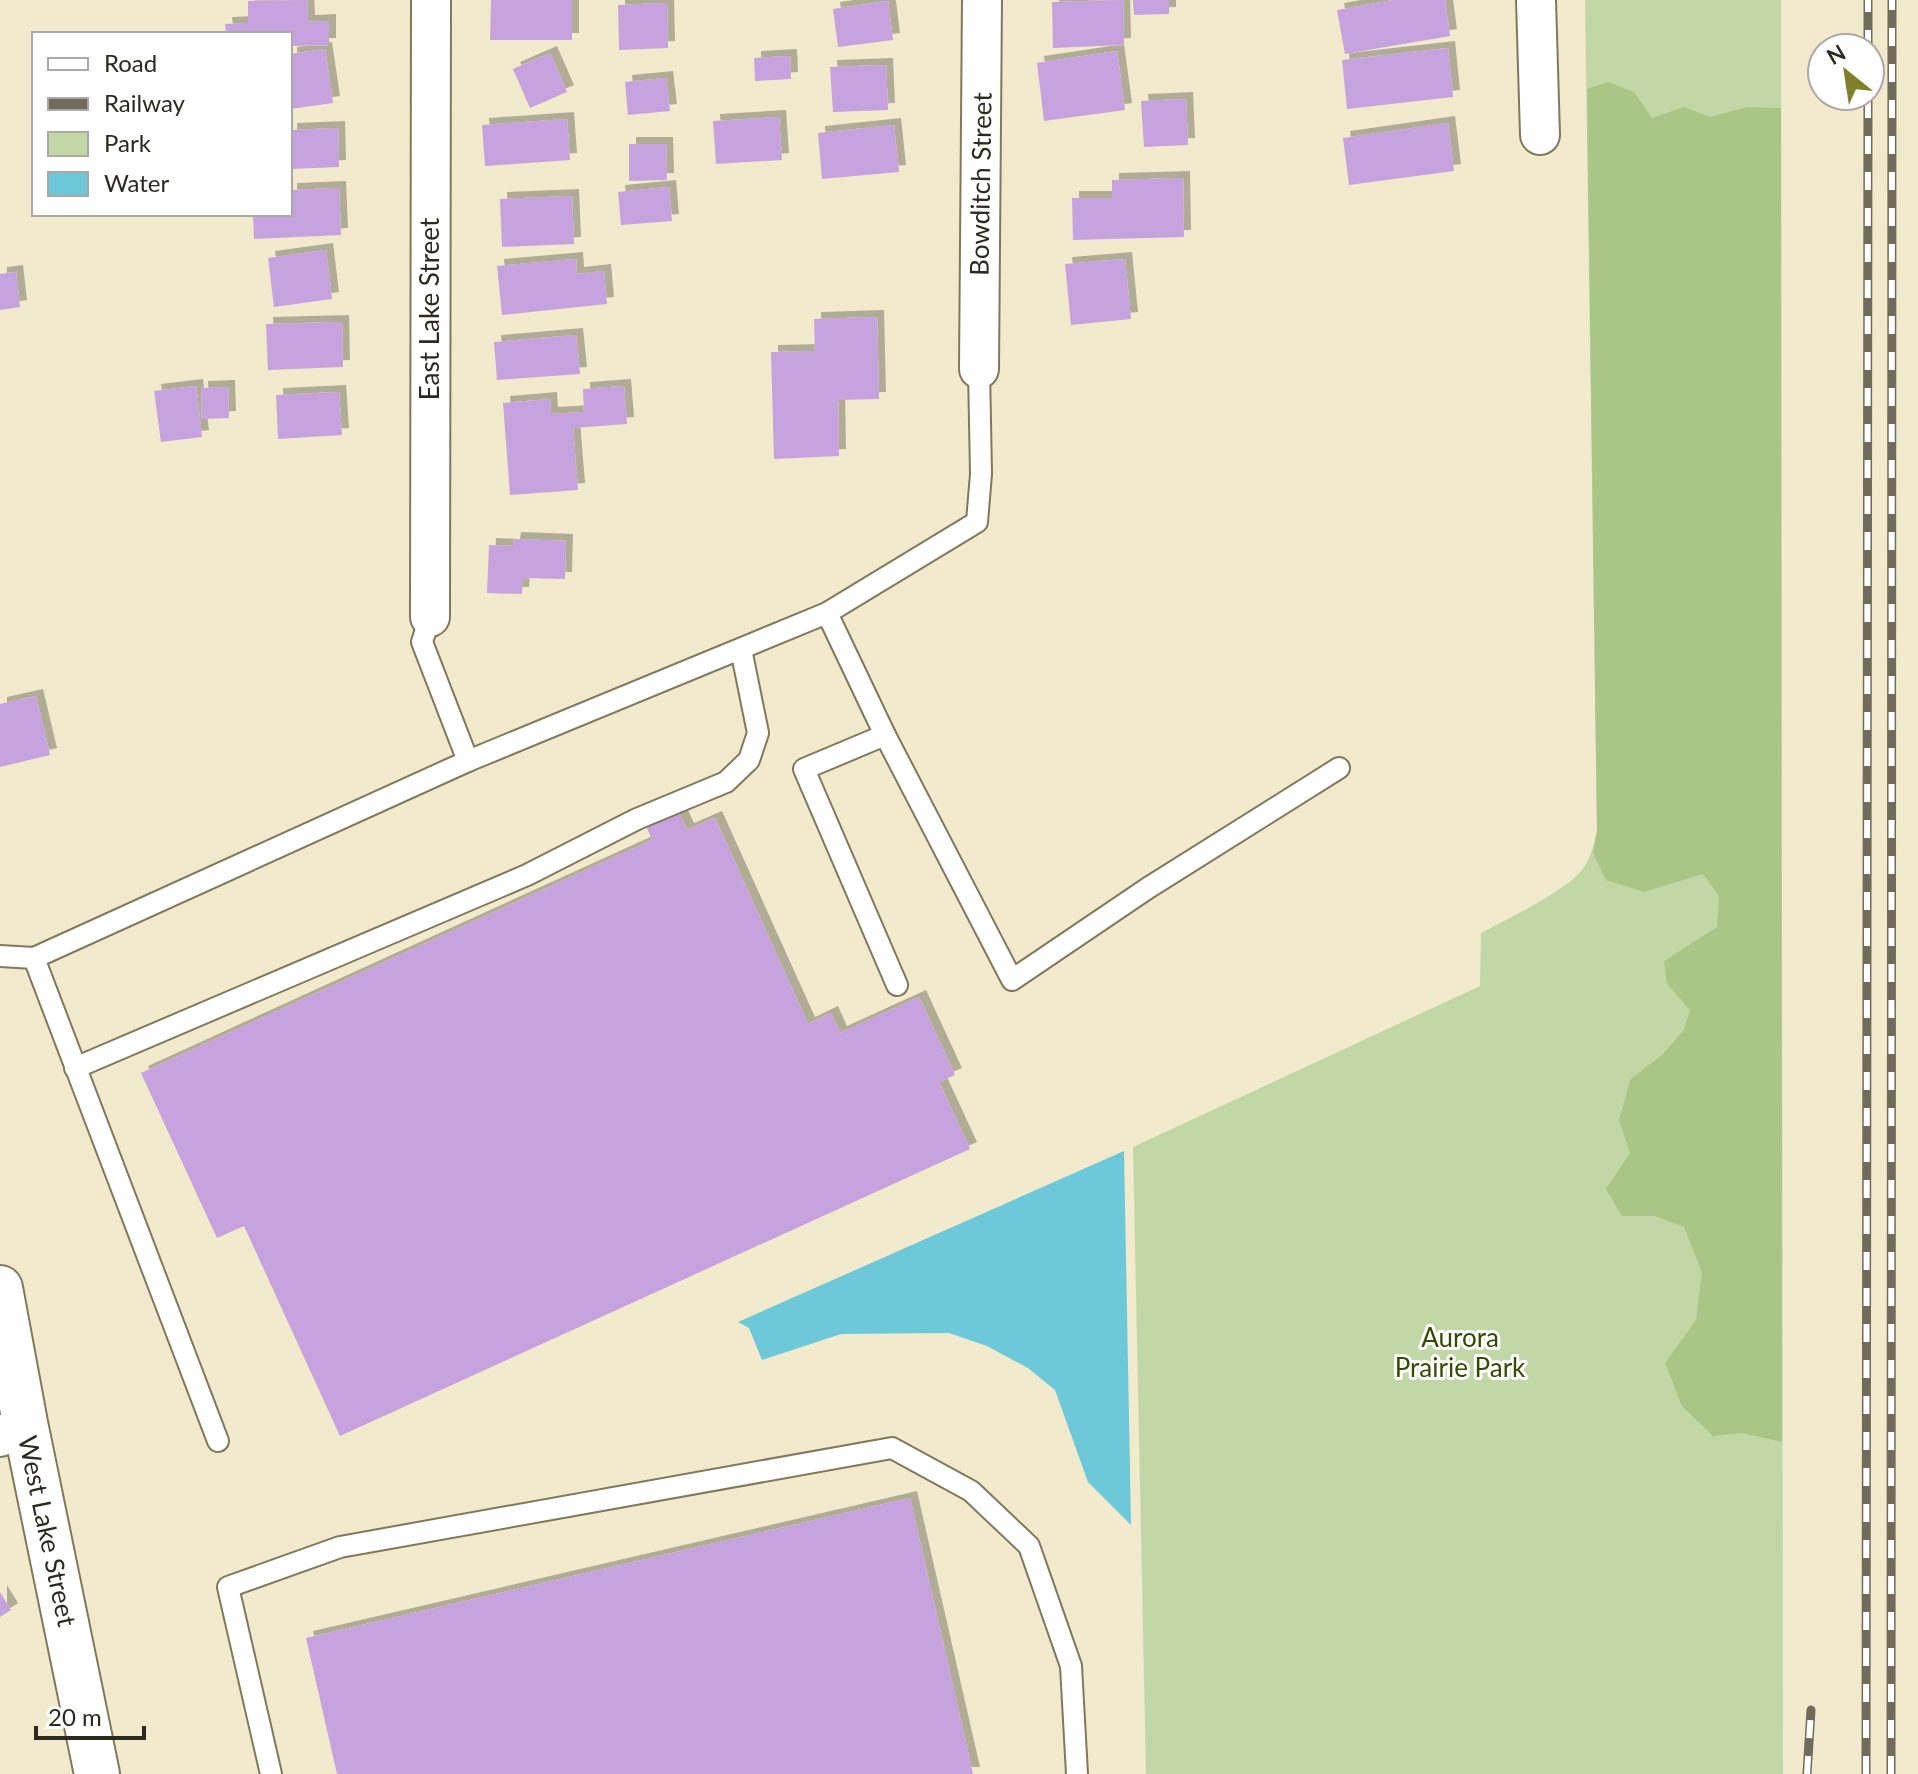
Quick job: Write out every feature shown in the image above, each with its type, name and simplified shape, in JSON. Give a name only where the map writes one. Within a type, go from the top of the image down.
[{"type":"main road","name":"West Lake Street","points":[[0,1288],[12,1430],[97,1774]]},
{"type":"street","name":"East Lake Street","points":[[430,617],[431,0]]},
{"type":"street","name":"Bowditch Street","points":[[979,369],[982,0]]},
{"type":"street","points":[[1536,0],[1540,135]]},
{"type":"lane","points":[[0,956],[34,958],[468,761],[827,613],[977,522],[981,474],[979,369]]},
{"type":"lane","points":[[827,613],[885,735],[1012,980],[1148,888],[1339,768]]},
{"type":"lane","points":[[430,617],[422,642],[468,761]]},
{"type":"lane","points":[[75,1068],[527,875],[637,819],[726,782],[749,760],[758,733],[741,649]]},
{"type":"lane","points":[[885,735],[804,769],[897,985]]},
{"type":"lane","points":[[34,958],[218,1441]]},
{"type":"lane","points":[[271,1774],[228,1587],[340,1547],[892,1448],[971,1491],[1029,1546],[1071,1666],[1077,1774]]},
{"type":"green space","name":"Aurora Prairie Park","points":[[1585,0],[1781,0],[1783,1774],[1146,1774],[1133,1147],[1480,986],[1481,933],[1563,887],[1582,870],[1595,841]]},
{"type":"green space","points":[[1608,82],[1634,92],[1652,118],[1684,107],[1710,117],[1748,107],[1781,108],[1782,1442],[1742,1433],[1713,1436],[1682,1406],[1665,1363],[1696,1320],[1702,1272],[1684,1227],[1655,1216],[1622,1216],[1606,1189],[1630,1153],[1619,1120],[1630,1080],[1664,1053],[1684,1030],[1690,1010],[1667,984],[1664,961],[1717,927],[1719,896],[1703,874],[1644,892],[1606,880],[1593,853],[1597,830],[1587,89]]},
{"type":"water","points":[[1124,1151],[1131,1525],[1088,1482],[1055,1390],[1028,1368],[987,1346],[949,1333],[841,1334],[762,1360],[749,1328],[738,1322]]},
{"type":"building","points":[[307,0],[308,22],[329,21],[329,45],[292,46],[292,32],[226,32],[225,24],[248,23],[248,1]]},
{"type":"building","points":[[491,0],[572,0],[572,40],[490,40]]},
{"type":"building","points":[[1123,0],[1124,45],[1053,48],[1052,2]]},
{"type":"building","points":[[1133,0],[1169,0],[1169,14],[1134,15]]},
{"type":"building","points":[[1394,0],[1445,0],[1450,36],[1345,54],[1337,10]]},
{"type":"building","points":[[888,1],[893,40],[838,47],[833,9]]},
{"type":"building","points":[[667,3],[668,48],[619,50],[618,5]]},
{"type":"building","points":[[1448,48],[1453,97],[1347,109],[1342,60]]},
{"type":"building","points":[[325,49],[333,103],[292,109],[292,54]]},
{"type":"building","points":[[1117,51],[1125,110],[1044,121],[1037,63]]},
{"type":"building","points":[[550,53],[567,92],[530,108],[513,69]]},
{"type":"building","points":[[790,56],[791,79],[755,81],[754,58]]},
{"type":"building","points":[[886,65],[888,110],[833,112],[830,67]]},
{"type":"building","points":[[666,78],[670,111],[628,115],[625,82]]},
{"type":"building","points":[[1186,99],[1188,145],[1144,147],[1141,101]]},
{"type":"building","points":[[779,117],[782,160],[716,164],[713,121]]},
{"type":"building","points":[[567,119],[570,160],[485,166],[482,125]]},
{"type":"building","points":[[1448,123],[1454,171],[1349,185],[1343,138]]},
{"type":"building","points":[[894,125],[899,172],[822,179],[818,133]]},
{"type":"building","points":[[338,128],[339,167],[292,169],[292,130]]},
{"type":"building","points":[[629,144],[666,144],[667,180],[629,181]]},
{"type":"building","points":[[1183,178],[1184,237],[1073,240],[1072,198],[1112,198],[1112,180]]},
{"type":"building","points":[[669,187],[672,221],[621,225],[618,192]]},
{"type":"building","points":[[339,188],[341,235],[254,239],[253,216],[292,216],[292,190]]},
{"type":"building","points":[[572,196],[574,244],[502,247],[500,199]]},
{"type":"building","points":[[326,250],[332,299],[274,307],[268,258]]},
{"type":"building","points":[[576,259],[577,274],[604,271],[607,304],[502,315],[497,266]]},
{"type":"building","points":[[1125,259],[1131,319],[1071,325],[1065,264]]},
{"type":"building","points":[[16,272],[20,307],[0,310],[0,274]]},
{"type":"building","points":[[877,317],[879,399],[838,400],[839,456],[774,459],[771,352],[815,351],[814,319]]},
{"type":"building","points":[[342,322],[343,367],[268,370],[266,324]]},
{"type":"building","points":[[576,335],[580,374],[497,380],[494,342]]},
{"type":"building","points":[[196,386],[202,437],[161,442],[154,391]]},
{"type":"building","points":[[624,386],[627,424],[573,428],[578,490],[510,495],[503,403],[550,399],[551,414],[584,412],[583,389]]},
{"type":"building","points":[[228,387],[229,418],[202,419],[201,388]]},
{"type":"building","points":[[339,392],[342,435],[278,439],[276,395]]},
{"type":"building","points":[[514,539],[566,541],[565,579],[523,578],[522,594],[487,593],[489,545],[513,546]]},
{"type":"building","points":[[36,696],[50,755],[0,767],[0,704]]},
{"type":"building","points":[[678,811],[687,830],[715,818],[808,1024],[831,1013],[840,1033],[919,997],[955,1075],[939,1082],[970,1149],[340,1436],[244,1226],[217,1238],[141,1073],[652,840],[646,826]]},
{"type":"building","points":[[910,1498],[973,1774],[337,1774],[306,1638]]},
{"type":"building","points":[[0,1592],[11,1610],[0,1617]]},
{"type":"railway","points":[[1868,0],[1868,32]]},
{"type":"railway","points":[[1891,1774],[1892,0]]},
{"type":"railway","points":[[1866,1774],[1868,112]]},
{"type":"railway","points":[[1807,1774],[1811,1710]]}]
